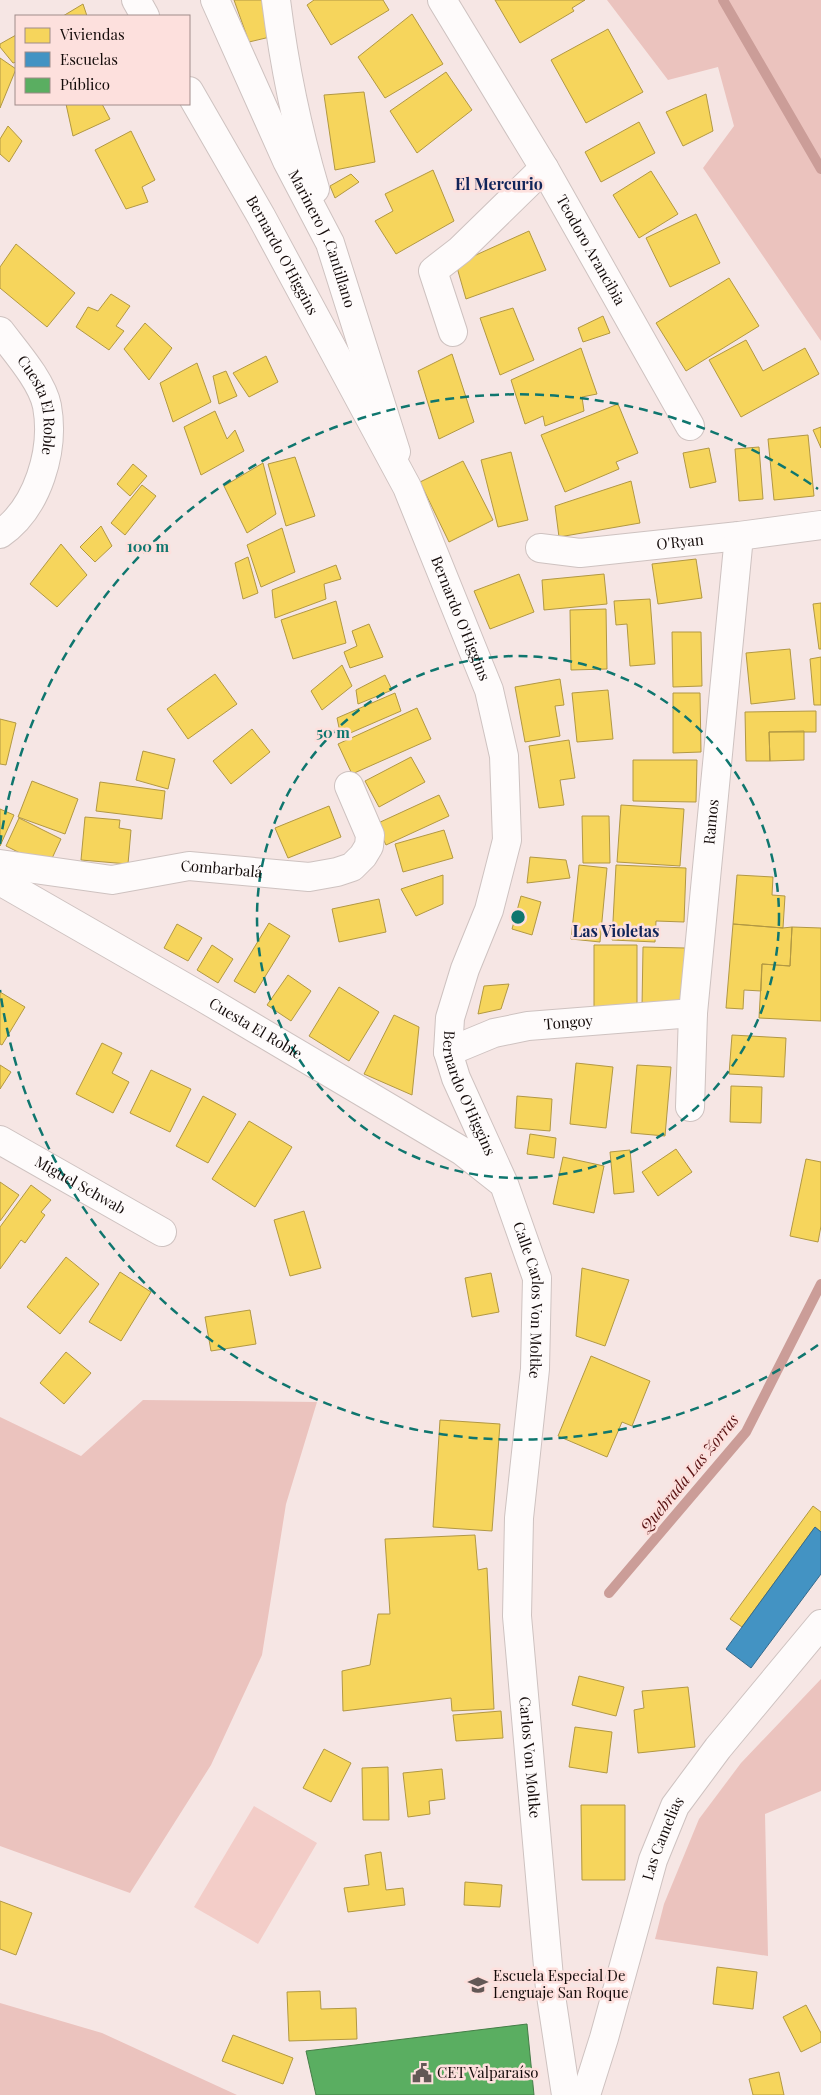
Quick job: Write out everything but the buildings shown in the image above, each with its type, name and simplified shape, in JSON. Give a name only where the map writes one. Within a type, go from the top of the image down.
[{"type":"street","points":[[136,0],[144,15]]},
{"type":"street","name":"Marinero J .Cantillano","points":[[215,0],[287,161],[330,244],[407,487]]},
{"type":"street","points":[[276,0],[280,35],[301,139],[330,244]]},
{"type":"street","name":"Teodoro Arancibia","points":[[442,0],[544,168],[690,426]]},
{"type":"street","name":"Bernardo O'Higgins","points":[[190,93],[261,216],[407,487],[489,690],[504,756],[507,840],[489,910],[465,969],[450,1018],[448,1052],[456,1078],[504,1184]]},
{"type":"street","points":[[453,332],[433,271],[460,250],[544,168]]},
{"type":"street","name":"Cuesta El Roble","points":[[0,331],[31,370],[46,405],[48,442],[40,478],[28,505],[8,528],[0,534]]},
{"type":"street","name":"O'Ryan","points":[[540,548],[580,553],[821,525]]},
{"type":"street","name":"Ramos","points":[[690,1108],[693,1012],[739,536]]},
{"type":"street","name":"Combarbalá","points":[[0,864],[112,880],[189,866],[309,878],[337,872],[352,867],[363,856],[369,846],[370,835],[349,786]]},
{"type":"street","name":"Cuesta El Roble","points":[[0,882],[202,996],[462,1151],[504,1184]]},
{"type":"street","name":"Tongoy","points":[[448,1052],[494,1033],[528,1026],[693,1012]]},
{"type":"street","name":"Miguel Schwab","points":[[0,1140],[162,1232]]},
{"type":"street","name":"Calle Carlos Von Moltke","points":[[504,1184],[537,1278],[535,1369],[530,1418]]},
{"type":"street","name":"Carlos Von Moltke","points":[[530,1418],[519,1518],[517,1616],[550,1989],[566,2095]]},
{"type":"street","name":"Las Camelias","points":[[586,2095],[604,2038],[653,1860],[675,1806],[718,1748],[821,1624]]},
{"type":"shaded area","points":[[607,0],[821,0],[821,341],[703,168],[734,126],[718,67],[668,80]]},
{"type":"shaded area","points":[[143,1400],[317,1402],[286,1504],[262,1655],[211,1765],[130,1893],[0,1846],[0,1417],[81,1456]]},
{"type":"shaded area","points":[[821,1679],[821,1791],[765,1814],[768,1956],[655,1939],[664,1904],[699,1819],[741,1763]]},
{"type":"shaded area","points":[[254,1806],[317,1843],[258,1944],[194,1907]]},
{"type":"shaded area","points":[[0,2003],[102,2033],[237,2095],[0,2095]]},
{"type":"waterway","name":"Quebrada Las Zorras","points":[[723,0],[821,169]]},
{"type":"waterway","name":"Quebrada Las Zorras","points":[[609,1593],[746,1432],[821,1284]]},
{"type":"place","name":"Escuela Especial De Lenguaje San Roque","points":[[478,1985]]},
{"type":"place","name":"CET Valparaíso","points":[[422,2073]]},
{"type":"district","name":"El Mercurio","points":[[499,184]]},
{"type":"district","name":"Las Violetas","points":[[616,931]]}]
